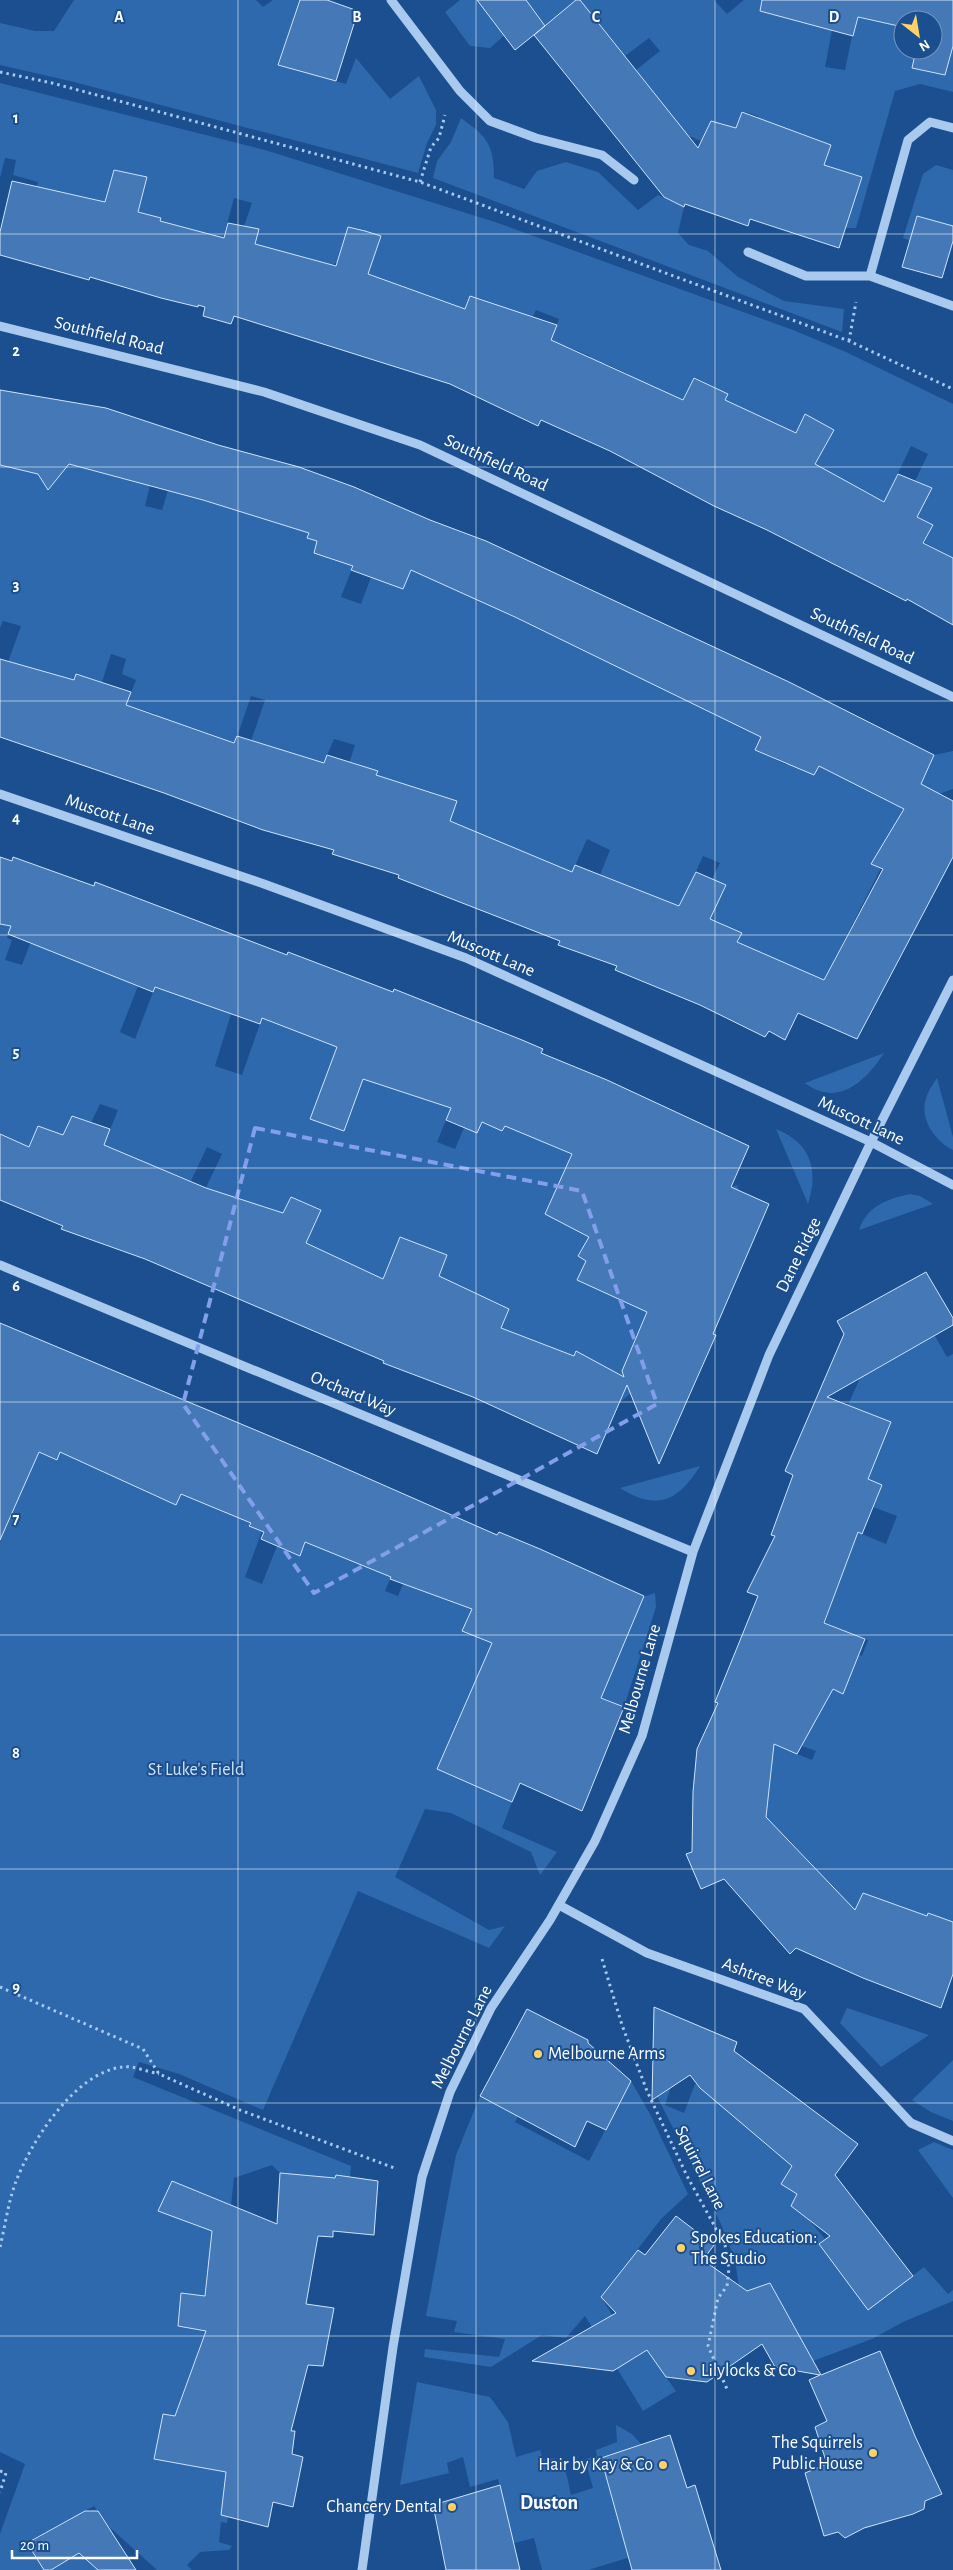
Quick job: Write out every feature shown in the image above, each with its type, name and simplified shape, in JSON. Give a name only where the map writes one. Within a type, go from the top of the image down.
[{"type":"street","points":[[392,0],[460,91],[490,121],[536,138],[602,155],[634,180]]},
{"type":"street","points":[[870,276],[908,140],[930,122],[953,128]]},
{"type":"street","points":[[748,252],[806,276],[870,276],[953,306]]},
{"type":"street","name":"Southfield Road","points":[[0,326],[264,392],[420,445],[953,697]]},
{"type":"street","name":"Muscott Lane","points":[[0,794],[264,884],[466,958],[871,1142],[953,1185]]},
{"type":"street","name":"Dane Ridge","points":[[693,1552],[769,1355],[871,1142],[953,980]]},
{"type":"street","name":"Orchard Way","points":[[0,1265],[693,1552]]},
{"type":"street","name":"Melbourne Lane","points":[[362,2570],[393,2348],[422,2177],[450,2092],[491,2008],[559,1905],[595,1841],[642,1736],[693,1552]]},
{"type":"street","name":"Ashtree Way","points":[[559,1905],[648,1953],[804,2009],[911,2123],[953,2141]]},
{"type":"path","points":[[0,72],[52,82],[420,182],[849,341],[953,390]]},
{"type":"path","points":[[420,182],[431,147],[438,138],[444,123],[446,107]]},
{"type":"path","points":[[849,341],[856,301],[870,276]]},
{"type":"path","name":"Squirrel Lane","points":[[602,1958],[622,2025],[647,2091],[688,2176],[725,2245],[729,2268],[728,2286],[718,2298],[708,2346],[727,2389]]},
{"type":"path","points":[[0,1987],[143,2049],[159,2074]]},
{"type":"path","points":[[0,2247],[18,2178],[27,2156],[53,2116],[82,2086],[100,2075],[122,2066],[159,2074],[240,2110],[422,2177]]},
{"type":"path","points":[[0,2471],[6,2473],[0,2492]]},
{"type":"highlighted area","points":[[255,1128],[582,1191],[657,1404],[314,1593],[183,1404]]},
{"type":"green space","points":[[74,0],[256,0],[263,7],[273,0],[300,0],[278,65],[346,84],[356,58],[390,99],[419,76],[436,110],[436,125],[427,143],[418,173],[74,82],[0,65],[0,23],[35,31],[54,31]]},
{"type":"green space","points":[[460,0],[577,0],[545,26],[533,10],[490,48],[470,46],[445,12]]},
{"type":"green space","points":[[580,0],[714,0],[727,14],[744,0],[784,0],[832,30],[825,67],[845,70],[856,17],[893,25],[893,60],[914,60],[912,68],[945,75],[953,46],[953,92],[920,84],[895,91],[856,228],[845,228],[862,177],[824,165],[831,145],[800,133],[746,153],[758,116],[742,111],[736,128],[711,121],[701,141],[685,134],[636,70],[660,51],[649,38],[625,56]]},
{"type":"green space","points":[[0,83],[265,150],[498,223],[793,330],[846,352],[953,404],[953,558],[924,542],[933,525],[917,517],[932,488],[915,481],[928,454],[911,446],[890,490],[887,503],[865,491],[857,509],[812,469],[834,430],[805,414],[788,449],[725,400],[728,394],[694,377],[681,402],[619,394],[628,374],[604,363],[591,387],[580,381],[590,356],[551,340],[559,319],[536,310],[517,351],[483,300],[470,296],[465,309],[406,288],[400,307],[366,277],[380,237],[348,227],[338,262],[331,265],[249,263],[244,226],[252,203],[234,198],[221,246],[210,234],[181,227],[155,237],[161,218],[138,212],[147,177],[114,170],[105,202],[61,192],[33,202],[38,182],[13,175],[16,160],[5,158],[0,178]]},
{"type":"green space","points":[[461,118],[483,136],[487,142],[494,166],[494,178],[524,189],[537,171],[566,162],[598,172],[638,210],[658,195],[684,207],[678,233],[689,245],[708,251],[738,277],[784,301],[844,309],[842,332],[433,178],[437,161],[451,142]]},
{"type":"green space","points":[[936,165],[953,170],[953,227],[917,216],[910,241],[903,238],[923,174]]},
{"type":"green space","points":[[63,461],[150,485],[145,506],[162,510],[168,490],[310,532],[307,538],[317,541],[314,553],[353,566],[341,597],[361,604],[371,577],[412,568],[761,736],[755,750],[787,765],[793,754],[819,766],[920,786],[934,755],[953,751],[953,789],[939,794],[872,864],[881,868],[820,988],[829,1027],[799,1012],[731,956],[742,933],[710,919],[726,885],[712,879],[720,863],[703,856],[678,911],[633,888],[600,875],[610,850],[587,839],[570,877],[445,835],[457,801],[426,791],[416,818],[373,783],[377,771],[359,765],[356,777],[346,773],[355,745],[334,739],[318,776],[251,741],[265,700],[251,696],[235,743],[188,726],[152,727],[156,714],[126,705],[136,680],[122,674],[126,659],[111,654],[102,682],[76,674],[69,695],[48,673],[32,668],[28,681],[8,662],[21,626],[3,621],[0,628],[0,465],[38,474],[43,482]]},
{"type":"green space","points":[[0,914],[11,926],[7,938],[12,940],[5,960],[22,965],[34,933],[94,940],[86,965],[138,986],[120,1032],[135,1039],[155,987],[173,993],[180,977],[212,988],[207,1005],[231,1014],[215,1066],[242,1075],[262,1018],[338,1045],[311,1119],[344,1131],[365,1066],[422,1098],[451,1108],[437,1142],[455,1149],[464,1128],[477,1133],[482,1122],[502,1130],[514,1105],[556,1125],[549,1145],[574,1155],[545,1213],[561,1222],[709,1194],[737,1185],[739,1191],[588,1240],[578,1256],[586,1261],[577,1280],[649,1308],[634,1342],[649,1348],[631,1393],[619,1403],[599,1394],[585,1356],[576,1352],[563,1381],[501,1328],[509,1309],[489,1299],[473,1335],[400,1238],[382,1279],[306,1243],[321,1209],[291,1197],[283,1213],[263,1206],[248,1242],[200,1200],[222,1154],[207,1147],[191,1181],[154,1166],[140,1198],[103,1147],[118,1110],[100,1104],[91,1123],[63,1135],[38,1126],[29,1147],[0,1135]]},
{"type":"green space","points":[[884,1053],[869,1073],[860,1081],[840,1092],[829,1093],[817,1090],[805,1083]]},
{"type":"green space","points":[[937,1078],[953,1137],[953,1150],[935,1136],[930,1129],[925,1114],[924,1107],[927,1096]]},
{"type":"green space","points":[[776,1129],[797,1142],[809,1159],[813,1180],[808,1204]]},
{"type":"green space","points":[[910,1194],[920,1196],[933,1204],[859,1230],[867,1215],[873,1209],[893,1198]]},
{"type":"green space","points":[[935,1336],[947,1357],[953,1354],[953,1922],[928,1913],[920,1936],[900,1906],[863,1893],[846,1931],[800,1881],[814,1867],[788,1839],[764,1836],[758,1738],[812,1760],[816,1751],[802,1746],[805,1740],[814,1682],[842,1693],[828,1643],[862,1656],[868,1640],[825,1623],[841,1577],[850,1529],[886,1544],[897,1516],[873,1507],[882,1485],[843,1469],[880,1448],[891,1423],[848,1405],[864,1369],[868,1374]]},
{"type":"green space","name":"St Luke's Field","points":[[0,1407],[39,1452],[57,1459],[73,1419],[107,1435],[94,1467],[112,1476],[157,1481],[152,1495],[176,1504],[185,1486],[251,1523],[250,1526],[262,1531],[245,1577],[262,1584],[277,1546],[300,1556],[314,1522],[391,1577],[385,1591],[398,1596],[403,1584],[421,1590],[481,1588],[463,1631],[500,1645],[655,1593],[656,1607],[624,1707],[587,1691],[437,1769],[512,1802],[502,1828],[557,1852],[540,1875],[531,1852],[451,1813],[425,1809],[395,1877],[489,1930],[505,1926],[489,1948],[358,1891],[263,2110],[179,2074],[139,2062],[133,2077],[351,2166],[350,2177],[336,2176],[335,2178],[280,2173],[272,2165],[234,2178],[231,2205],[172,2181],[159,2210],[219,2233],[295,2274],[208,2263],[205,2296],[181,2293],[178,2326],[207,2331],[215,2420],[164,2414],[155,2459],[204,2468],[236,2460],[226,2476],[222,2505],[230,2506],[227,2523],[221,2522],[219,2542],[232,2546],[229,2550],[200,2552],[187,2565],[192,2570],[157,2570],[107,2525],[94,2506],[27,2542],[44,2570],[0,2570],[0,2534],[25,2464],[0,2452]]},
{"type":"green space","points":[[700,1466],[683,1488],[675,1495],[665,1499],[655,1501],[645,1499],[620,1488]]},
{"type":"green space","points":[[847,2008],[929,2035],[881,2067],[840,2023]]},
{"type":"green space","points":[[681,2056],[665,2105],[684,2113],[695,2084],[719,2093],[735,2117],[792,2165],[781,2184],[797,2194],[791,2206],[810,2221],[825,2239],[819,2244],[868,2309],[924,2267],[948,2294],[953,2290],[953,2301],[903,2322],[872,2339],[813,2361],[770,2283],[740,2294],[735,2260],[721,2224],[657,2096]]},
{"type":"green space","points":[[953,2060],[953,2121],[931,2112],[912,2100]]},
{"type":"green space","points":[[631,2081],[650,2114],[688,2194],[661,2219],[601,2297],[624,2334],[631,2328],[676,2391],[643,2411],[585,2316],[566,2338],[542,2335],[491,2367],[424,2357],[425,2349],[499,2357],[505,2339],[454,2332],[457,2321],[426,2316],[456,2155],[480,2096],[505,2110],[511,2096],[525,2104],[515,2122],[589,2161]]},
{"type":"green space","points":[[934,2142],[953,2150],[953,2198],[918,2150]]},
{"type":"green space","points":[[417,2382],[490,2397],[508,2422],[516,2457],[540,2450],[543,2460],[554,2458],[564,2469],[571,2495],[593,2488],[585,2459],[597,2456],[596,2450],[617,2442],[616,2425],[632,2434],[641,2444],[662,2515],[701,2503],[710,2533],[588,2570],[542,2570],[534,2538],[479,2552],[506,2510],[498,2479],[470,2487],[463,2457],[447,2463],[449,2473],[400,2485]]},
{"type":"green space","points":[[83,2551],[98,2570],[51,2570]]},
{"type":"building","points":[[300,0],[327,0],[358,11],[336,81],[278,65]]},
{"type":"building","points":[[477,0],[526,0],[545,26],[515,50]]},
{"type":"building","points":[[576,0],[580,0],[698,148],[711,121],[736,128],[742,112],[831,145],[824,165],[862,177],[839,248],[750,219],[748,226],[685,204],[684,207],[664,197],[534,35]]},
{"type":"building","points":[[762,0],[953,0],[953,46],[945,75],[912,68],[914,60],[943,60],[943,10],[893,10],[893,25],[858,17],[853,36],[760,11]]},
{"type":"building","points":[[114,170],[147,177],[138,212],[161,218],[160,221],[224,238],[228,223],[259,229],[255,244],[336,266],[348,227],[365,231],[381,236],[368,274],[465,309],[470,296],[557,325],[551,340],[683,400],[694,378],[728,394],[725,400],[796,433],[805,414],[834,430],[815,464],[884,502],[898,474],[932,488],[917,517],[933,525],[923,543],[953,558],[953,625],[907,599],[906,601],[767,530],[714,506],[610,451],[541,420],[538,426],[450,384],[234,316],[231,324],[203,316],[205,307],[161,298],[90,277],[89,280],[0,255],[0,232],[12,181],[105,202]]},
{"type":"building","points":[[917,216],[953,226],[953,241],[942,278],[902,267]]},
{"type":"building","points":[[0,390],[106,408],[218,445],[299,467],[354,487],[430,520],[486,541],[789,682],[934,755],[921,784],[953,801],[953,857],[857,1039],[798,1013],[785,1040],[769,1031],[765,1037],[700,1005],[615,970],[617,966],[558,945],[560,941],[398,878],[399,875],[332,854],[334,850],[263,830],[164,793],[0,737],[0,659],[74,680],[76,674],[131,692],[126,705],[234,743],[237,736],[324,763],[327,755],[378,771],[376,775],[457,801],[450,821],[572,872],[575,865],[679,906],[696,872],[726,885],[710,919],[742,933],[737,942],[824,980],[883,869],[871,864],[904,809],[819,766],[814,775],[755,750],[761,737],[515,617],[411,570],[403,589],[351,570],[353,566],[314,553],[317,541],[307,538],[309,533],[203,500],[69,464],[48,490],[38,474],[0,465]]},
{"type":"building","points":[[0,857],[12,861],[13,857],[94,886],[95,882],[287,955],[288,952],[393,992],[394,989],[543,1049],[541,1053],[607,1080],[749,1146],[731,1187],[769,1204],[713,1334],[716,1335],[659,1464],[627,1385],[597,1454],[473,1397],[383,1363],[384,1361],[145,1259],[61,1229],[63,1226],[0,1200],[0,1134],[29,1147],[38,1126],[63,1135],[72,1116],[110,1129],[104,1145],[206,1188],[283,1213],[291,1197],[321,1210],[306,1243],[383,1279],[400,1237],[447,1255],[439,1276],[509,1309],[501,1328],[574,1356],[576,1351],[624,1377],[622,1371],[647,1312],[577,1280],[586,1261],[578,1256],[589,1237],[545,1214],[572,1154],[505,1126],[502,1131],[482,1122],[477,1133],[446,1120],[451,1108],[363,1079],[344,1131],[310,1119],[337,1047],[262,1018],[260,1024],[155,987],[153,992],[8,934],[11,926],[0,924]]},
{"type":"building","points":[[926,1272],[953,1318],[953,1325],[827,1397],[891,1422],[868,1479],[882,1485],[862,1534],[858,1532],[824,1623],[865,1639],[843,1694],[833,1689],[797,1754],[774,1744],[766,1817],[855,1910],[863,1893],[927,1916],[928,1913],[953,1922],[953,1974],[941,2008],[863,1978],[796,1948],[790,1954],[724,1879],[701,1889],[686,1854],[692,1852],[693,1792],[697,1749],[718,1703],[715,1702],[758,1596],[747,1592],[775,1536],[771,1535],[793,1475],[785,1471],[844,1334],[837,1321]]},
{"type":"building","points":[[0,1323],[315,1455],[497,1535],[499,1532],[540,1549],[644,1596],[601,1698],[624,1707],[582,1811],[520,1783],[512,1802],[437,1769],[492,1643],[462,1631],[472,1609],[390,1579],[391,1577],[305,1542],[300,1556],[261,1539],[264,1532],[249,1526],[251,1523],[181,1494],[176,1505],[60,1452],[57,1460],[39,1452],[0,1540]]},
{"type":"building","points":[[654,2007],[737,2042],[734,2051],[858,2144],[835,2175],[913,2276],[868,2310],[819,2244],[830,2236],[791,2206],[797,2194],[781,2184],[792,2166],[700,2088],[690,2075],[652,2100]]},
{"type":"building","points":[[527,2009],[588,2040],[588,2043],[631,2081],[606,2130],[587,2121],[575,2147],[480,2096]]},
{"type":"building","points":[[280,2173],[335,2178],[336,2175],[378,2181],[374,2235],[333,2231],[333,2237],[318,2236],[306,2304],[334,2308],[323,2366],[308,2365],[291,2431],[295,2431],[292,2454],[303,2457],[293,2507],[273,2502],[268,2527],[221,2515],[226,2472],[154,2459],[163,2414],[175,2416],[206,2331],[178,2326],[181,2293],[205,2296],[212,2231],[158,2211],[172,2181],[277,2224]]},
{"type":"building","points":[[676,2216],[714,2245],[703,2260],[747,2291],[770,2283],[821,2375],[880,2351],[915,2436],[942,2494],[925,2501],[924,2509],[913,2514],[864,2528],[845,2538],[838,2532],[824,2536],[805,2473],[827,2464],[815,2427],[827,2421],[809,2380],[820,2375],[775,2367],[762,2344],[707,2382],[666,2377],[647,2350],[613,2371],[532,2361],[616,2313],[601,2297],[638,2250],[645,2255]]},
{"type":"building","points":[[670,2435],[687,2488],[695,2485],[721,2570],[632,2570],[601,2458]]},
{"type":"building","points":[[500,2485],[520,2570],[446,2570],[433,2505]]},
{"type":"building","points":[[85,2511],[98,2511],[136,2570],[98,2570],[79,2553],[51,2570],[44,2570],[27,2543]]},
{"type":"place","name":"Melbourne Arms","points":[[538,2054]]},
{"type":"place","name":"Spokes Education: The Studio","points":[[681,2248]]},
{"type":"place","name":"Lilylocks & Co","points":[[691,2371]]},
{"type":"place","name":"The Squirrels Public House","points":[[873,2453]]},
{"type":"place","name":"Hair by Kay & Co","points":[[663,2465]]},
{"type":"place","name":"Chancery Dental","points":[[452,2507]]},
{"type":"district","name":"Duston","points":[[549,2503]]}]
